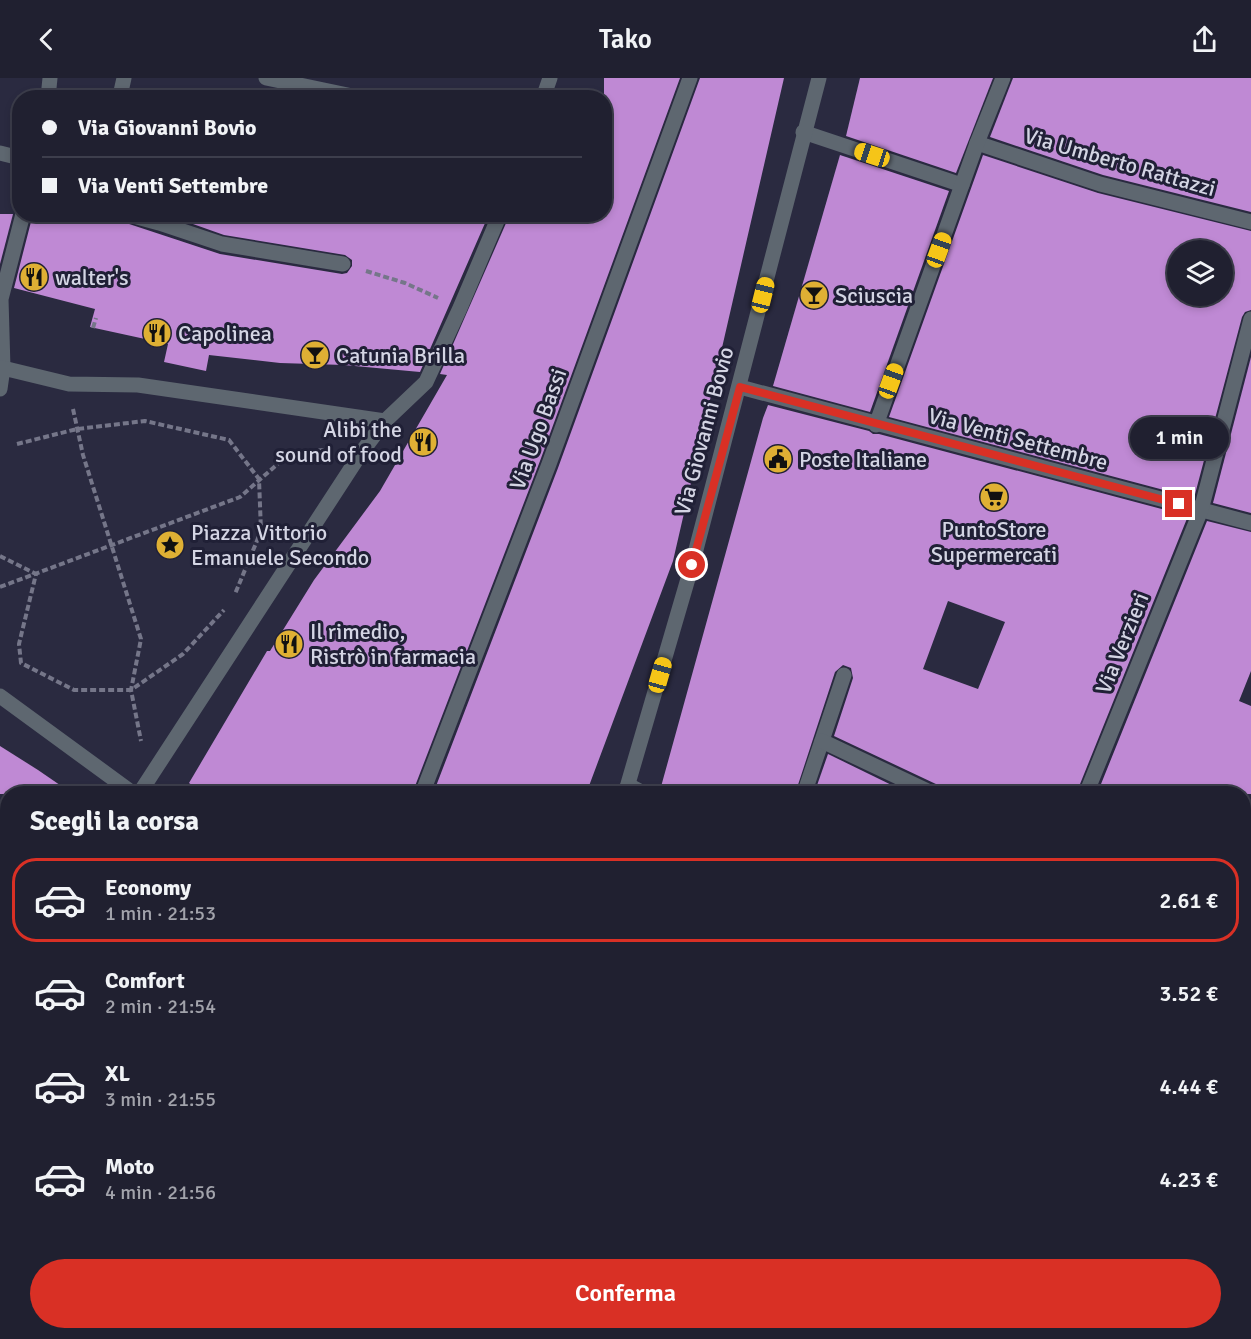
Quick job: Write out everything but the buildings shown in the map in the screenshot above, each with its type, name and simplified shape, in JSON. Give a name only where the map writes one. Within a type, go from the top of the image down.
[{"type":"street","points":[[266,78],[324,90]]},
{"type":"street","name":"Via Ugo Bassi","points":[[425,786],[549,464],[690,78]]},
{"type":"street","name":"Via Giovanni Bovio","points":[[627,786],[692,565],[819,78]]},
{"type":"street","points":[[876,424],[977,143],[1003,78]]},
{"type":"street","points":[[804,132],[962,185]]},
{"type":"street","name":"Via Umberto Rattazzi","points":[[977,143],[1100,184],[1251,222]]},
{"type":"street","points":[[0,388],[3,368],[1,298],[21,222]]},
{"type":"street","points":[[155,222],[222,244],[343,264]]},
{"type":"street","points":[[141,786],[361,453],[385,422],[426,382],[497,222]]},
{"type":"street","name":"Via Verzieri","points":[[1089,786],[1201,510],[1251,319]]},
{"type":"street","points":[[3,368],[69,384],[138,385],[385,422]]},
{"type":"street","name":"Via Venti Settembre","points":[[740,387],[1251,523]]},
{"type":"street","points":[[807,786],[844,675]]},
{"type":"street","points":[[0,696],[125,786]]},
{"type":"street","points":[[822,741],[917,786]]},
{"type":"path","points":[[343,264],[405,283],[460,308]]},
{"type":"path","points":[[93,328],[96,318]]},
{"type":"path","points":[[72,406],[83,455],[141,639],[131,690],[143,750]]},
{"type":"path","points":[[17,444],[77,429],[145,421],[229,440],[259,479],[261,531],[231,604],[183,654],[131,690],[74,690],[21,663],[20,644],[23,624],[36,574]]},
{"type":"path","points":[[0,587],[240,497],[289,454],[333,449]]},
{"type":"path","points":[[0,555],[36,574]]},
{"type":"place","name":"walter's","points":[[34,277]]},
{"type":"place","name":"Sciuscia","points":[[814,295]]},
{"type":"place","name":"Capolinea","points":[[157,333]]},
{"type":"place","name":"Catunia Brilla","points":[[315,355]]},
{"type":"place","name":"Alibi the sound of food","points":[[423,442]]},
{"type":"place","name":"Poste Italiane","points":[[778,459]]},
{"type":"place","name":"PuntoStore Supermercati","points":[[994,497]]},
{"type":"place","name":"Piazza Vittorio Emanuele Secondo","points":[[170,545]]},
{"type":"place","name":"Il rimedio, Ristrò in farmacia","points":[[289,644]]},
{"type":"route","points":[[692,565],[740,387],[1179,504]]}]
